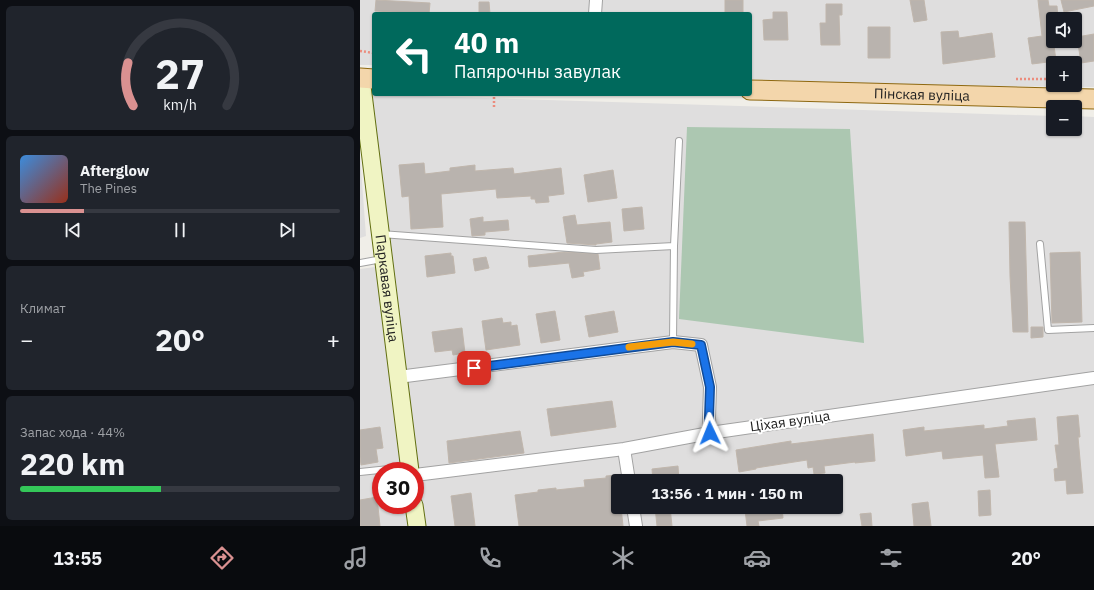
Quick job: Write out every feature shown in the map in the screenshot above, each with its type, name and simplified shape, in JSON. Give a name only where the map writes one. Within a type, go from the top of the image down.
[{"type":"main road","name":"Пінская вуліца","points":[[752,90],[1094,99]]},
{"type":"street","points":[[595,12],[596,0]]},
{"type":"street","name":"Паркавая вуліца","points":[[365,78],[364,105],[410,462]]},
{"type":"street","points":[[398,377],[673,342],[701,345],[710,387],[710,433]]},
{"type":"street","name":"Ціхая вуліца","points":[[424,470],[624,449],[710,433],[1094,378]]},
{"type":"street","points":[[624,449],[628,474]]},
{"type":"street","points":[[415,514],[417,526]]},
{"type":"street","points":[[634,514],[636,526]]},
{"type":"lane","points":[[673,342],[674,246],[679,140]]},
{"type":"lane","points":[[380,234],[596,250],[674,246]]},
{"type":"lane","points":[[1040,244],[1048,330],[1094,328]]},
{"type":"lane","points":[[360,263],[383,259]]},
{"type":"lane","points":[[360,472],[372,472]]},
{"type":"path","points":[[360,51],[372,53]]},
{"type":"path","points":[[494,96],[494,107]]},
{"type":"shaded area","points":[[360,0],[1094,0],[1094,87],[1082,87],[1082,56],[1046,56],[1046,86],[915,85],[752,79],[752,12],[372,12],[372,65],[360,65]]},
{"type":"shaded area","points":[[360,94],[372,94],[372,96],[423,96],[1046,116],[1046,136],[1082,136],[1082,116],[1094,117],[1094,526],[360,526],[360,269],[375,267]]},
{"type":"shaded area","points":[[360,155],[366,236],[360,238]]},
{"type":"green space","points":[[687,127],[850,129],[864,343],[679,319]]},
{"type":"building","points":[[376,0],[430,3],[429,12],[375,11]]},
{"type":"building","points":[[725,0],[743,0],[743,12],[725,12]]},
{"type":"building","points":[[910,0],[924,0],[927,20],[914,22]]},
{"type":"building","points":[[1038,0],[1048,0],[1049,6],[1057,6],[1057,12],[1046,12],[1046,48],[1054,48],[1055,56],[1046,56],[1046,62],[1032,64],[1028,38],[1042,36]]},
{"type":"building","points":[[1061,0],[1094,0],[1094,6],[1064,12]]},
{"type":"building","points":[[479,2],[489,2],[490,12],[479,12]]},
{"type":"building","points":[[826,4],[842,4],[842,15],[839,15],[840,45],[821,45],[820,23],[826,23]]},
{"type":"building","points":[[773,12],[787,12],[788,40],[764,40],[763,20],[773,19]]},
{"type":"building","points":[[868,27],[890,27],[890,58],[868,58]]},
{"type":"building","points":[[958,31],[959,38],[992,33],[995,57],[943,64],[941,32]]},
{"type":"building","points":[[1094,34],[1094,61],[1082,63],[1082,56],[1080,56],[1079,48],[1082,48],[1082,36]]},
{"type":"building","points":[[424,163],[425,174],[450,171],[450,168],[475,165],[475,171],[513,168],[514,174],[561,168],[564,194],[548,196],[549,202],[536,203],[535,199],[531,199],[531,196],[497,198],[496,189],[441,194],[443,227],[411,229],[409,196],[402,197],[399,165]]},
{"type":"building","points":[[613,170],[617,198],[588,202],[584,175]]},
{"type":"building","points":[[642,207],[644,229],[624,231],[622,209]]},
{"type":"building","points":[[575,215],[577,225],[610,222],[612,242],[596,245],[567,243],[563,217]]},
{"type":"building","points":[[483,217],[483,222],[508,220],[509,230],[485,232],[485,235],[472,236],[470,219]]},
{"type":"building","points":[[1009,222],[1025,222],[1028,332],[1013,332]]},
{"type":"building","points":[[564,252],[598,254],[600,269],[583,272],[584,276],[572,278],[569,263],[529,267],[528,256]]},
{"type":"building","points":[[1080,252],[1082,322],[1052,323],[1050,253]]},
{"type":"building","points":[[451,253],[451,256],[453,256],[455,273],[427,277],[425,256]]},
{"type":"building","points":[[486,257],[489,268],[475,271],[473,259]]},
{"type":"building","points":[[555,311],[560,340],[541,343],[536,314]]},
{"type":"building","points":[[614,311],[618,332],[589,337],[585,316]]},
{"type":"building","points":[[502,318],[503,323],[511,322],[511,326],[517,325],[520,345],[486,350],[482,321]]},
{"type":"building","points":[[1031,327],[1043,327],[1043,337],[1031,338]]},
{"type":"building","points":[[462,328],[465,353],[453,355],[452,350],[435,352],[432,332]]},
{"type":"building","points":[[612,401],[616,427],[551,436],[547,409]]},
{"type":"building","points":[[1078,415],[1080,437],[1078,437],[1083,493],[1067,494],[1066,480],[1055,481],[1054,469],[1058,468],[1055,445],[1059,445],[1057,417]]},
{"type":"building","points":[[1035,418],[1037,440],[995,444],[999,477],[985,478],[983,455],[943,459],[942,451],[906,456],[903,430],[924,427],[924,431],[984,425],[984,429],[1008,426],[1007,421]]},
{"type":"building","points":[[380,427],[383,448],[376,449],[378,462],[361,465],[360,430]]},
{"type":"building","points":[[520,431],[524,453],[449,463],[447,441]]},
{"type":"building","points":[[873,434],[875,461],[824,466],[825,473],[814,474],[813,467],[808,468],[807,460],[739,472],[736,450],[791,441],[791,444]]},
{"type":"building","points":[[678,466],[679,474],[652,474],[652,469]]},
{"type":"building","points":[[606,476],[611,476],[611,514],[622,514],[623,526],[519,526],[515,495],[538,492],[538,490],[585,487],[584,480],[606,478]]},
{"type":"building","points":[[990,490],[991,515],[979,516],[978,491]]},
{"type":"building","points":[[471,493],[475,526],[455,526],[451,496]]},
{"type":"building","points":[[372,498],[372,514],[379,514],[380,526],[360,526],[360,500]]},
{"type":"building","points":[[928,502],[931,526],[914,526],[912,504]]},
{"type":"building","points":[[871,513],[872,526],[862,526],[860,514]]},
{"type":"building","points":[[656,514],[671,514],[672,526],[657,526]]},
{"type":"building","points":[[746,514],[783,514],[783,518],[758,521],[759,526],[747,526]]},
{"type":"slow traffic","points":[[629,347],[673,342],[692,344]]},
{"type":"route","points":[[474,368],[673,342],[701,345],[710,387],[710,433]]}]
